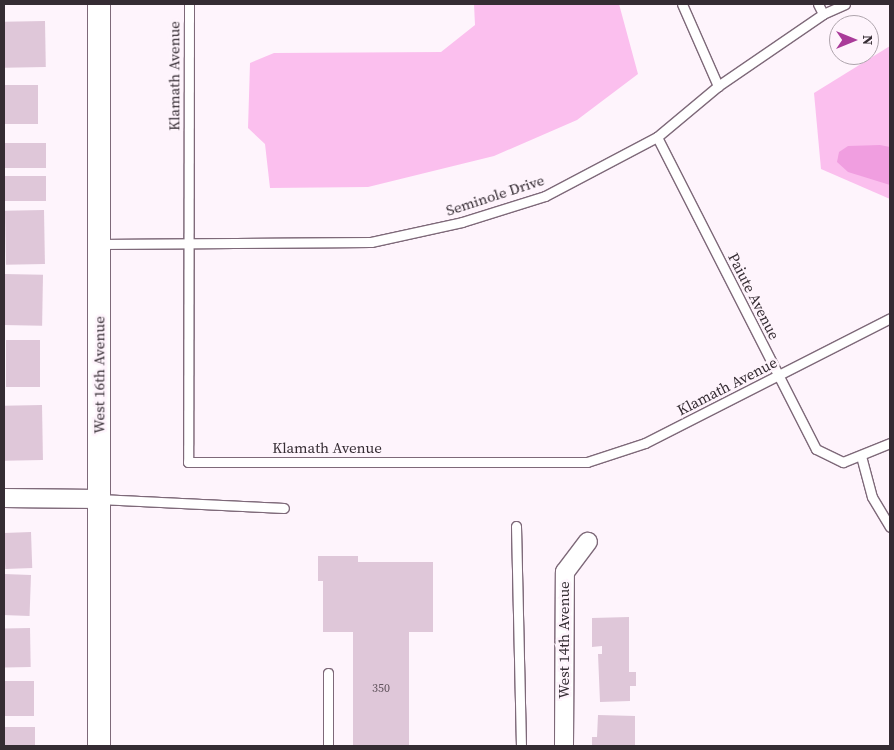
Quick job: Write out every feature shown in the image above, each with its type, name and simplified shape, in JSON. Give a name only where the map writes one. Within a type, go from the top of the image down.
[{"type":"street","name":"West 16th Avenue","points":[[99,4],[99,746]]},
{"type":"street","points":[[4,498],[100,498]]},
{"type":"street","name":"West 14th Avenue","points":[[564,746],[564,572],[588,542]]},
{"type":"lane","name":"Klamath Avenue","points":[[188,4],[188,462],[586,462],[645,443],[890,318]]},
{"type":"lane","points":[[682,4],[718,86]]},
{"type":"lane","points":[[818,4],[823,14]]},
{"type":"lane","name":"Seminole Drive","points":[[98,244],[187,245],[371,242],[462,222],[545,196],[657,137],[718,86],[823,14],[846,4]]},
{"type":"lane","name":"Paiute Avenue","points":[[657,137],[816,449],[844,462],[890,444]]},
{"type":"lane","points":[[862,456],[872,497],[890,526]]},
{"type":"lane","points":[[100,498],[284,508]]},
{"type":"lane","points":[[516,526],[521,746]]},
{"type":"lane","points":[[328,673],[328,746]]},
{"type":"shaded area","points":[[474,4],[619,4],[638,74],[577,120],[494,156],[368,187],[270,188],[265,144],[248,128],[250,63],[274,53],[441,52],[475,25]]},
{"type":"shaded area","points":[[890,46],[890,199],[821,169],[814,93],[859,65],[879,65],[879,53]]},
{"type":"shaded area","points":[[880,145],[890,147],[890,185],[848,172],[837,162],[839,152],[848,146]]},
{"type":"building","points":[[45,21],[46,67],[5,68],[4,22]]},
{"type":"building","points":[[4,85],[38,85],[38,124],[4,124]]},
{"type":"building","points":[[4,143],[46,143],[46,168],[4,168]]},
{"type":"building","points":[[4,176],[46,176],[46,201],[4,201]]},
{"type":"building","points":[[44,210],[45,264],[6,265],[5,211]]},
{"type":"building","points":[[4,274],[43,275],[42,326],[4,325]]},
{"type":"building","points":[[6,340],[40,340],[40,387],[6,387]]},
{"type":"building","points":[[42,405],[43,460],[5,461],[4,406]]},
{"type":"building","points":[[31,532],[32,568],[5,569],[4,533]]},
{"type":"building","points":[[318,556],[358,556],[358,562],[433,562],[433,632],[409,632],[409,746],[353,746],[353,632],[323,632],[323,581],[318,581]]},
{"type":"building","points":[[4,574],[31,575],[30,616],[4,615]]},
{"type":"building","points":[[629,617],[629,672],[636,672],[636,686],[630,686],[630,701],[600,702],[598,654],[602,654],[602,646],[592,647],[592,618]]},
{"type":"building","points":[[4,628],[30,628],[31,667],[5,667]]},
{"type":"building","points":[[4,681],[34,681],[34,716],[4,716]]},
{"type":"building","points":[[598,715],[635,716],[635,746],[592,746],[592,737],[597,737]]},
{"type":"building","points":[[4,727],[35,727],[35,746],[4,746]]}]
